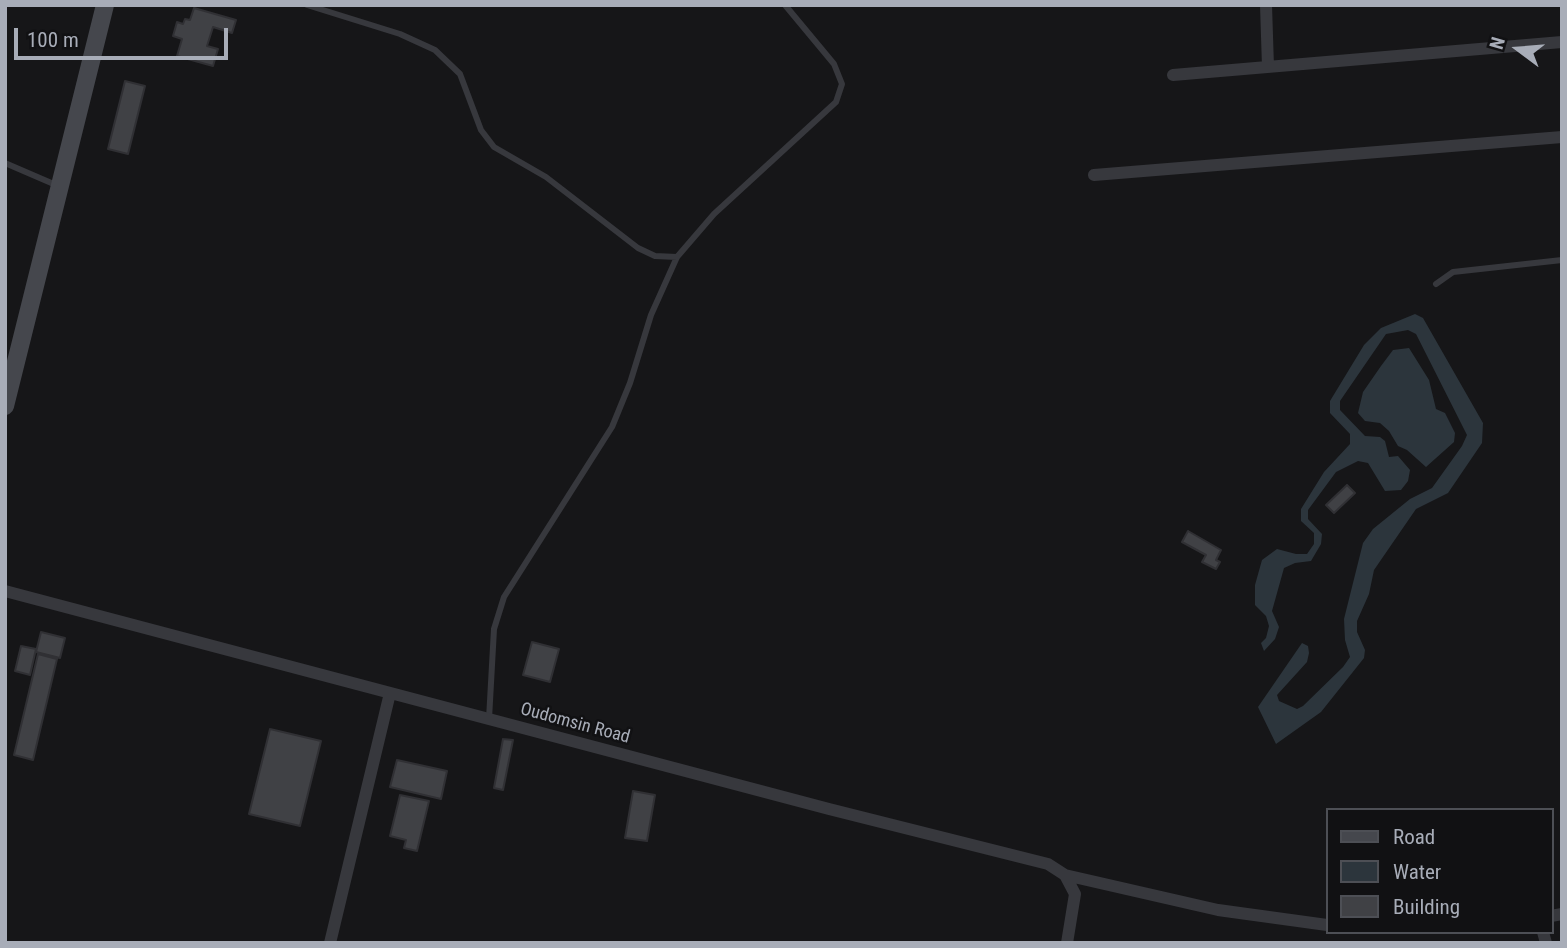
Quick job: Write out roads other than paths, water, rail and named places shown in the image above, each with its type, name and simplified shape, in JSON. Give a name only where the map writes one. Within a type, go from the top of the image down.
[{"type":"street","points":[[5,406],[105,5]]},
{"type":"street","points":[[1266,5],[1268,67]]},
{"type":"street","points":[[1173,75],[1562,42]]},
{"type":"street","points":[[1094,175],[1562,136]]},
{"type":"street","name":"Oudomsin Road","points":[[5,591],[829,809],[1048,864],[1065,875],[1218,911],[1326,926]]},
{"type":"street","points":[[330,943],[390,693]]},
{"type":"street","points":[[1065,875],[1075,894],[1067,943]]},
{"type":"lane","points":[[307,5],[400,34],[435,50],[460,74],[481,131],[495,147],[546,177],[638,248],[655,256],[677,257]]},
{"type":"lane","points":[[489,719],[494,629],[504,597],[612,427],[630,383],[651,315],[677,257],[714,214],[835,102],[842,84],[834,64],[785,5]]},
{"type":"lane","points":[[5,163],[58,186]]},
{"type":"lane","points":[[1436,284],[1453,271],[1562,260]]},
{"type":"water","points":[[1415,314],[1423,318],[1483,423],[1482,443],[1448,493],[1416,509],[1374,570],[1369,594],[1357,621],[1357,632],[1365,650],[1364,658],[1321,712],[1276,744],[1258,707],[1302,643],[1308,646],[1307,662],[1277,695],[1279,701],[1297,709],[1303,706],[1343,667],[1350,657],[1345,640],[1344,619],[1363,543],[1373,529],[1410,499],[1432,488],[1467,435],[1416,334],[1408,330],[1386,334],[1340,401],[1340,410],[1365,436],[1380,437],[1385,441],[1389,457],[1398,456],[1410,470],[1408,481],[1401,490],[1385,491],[1368,463],[1358,461],[1336,472],[1308,510],[1308,519],[1322,534],[1321,544],[1311,561],[1284,568],[1272,611],[1279,627],[1275,639],[1264,651],[1261,643],[1266,638],[1269,626],[1266,616],[1255,605],[1255,585],[1262,560],[1277,549],[1307,554],[1314,544],[1314,533],[1301,521],[1301,509],[1324,472],[1350,444],[1350,434],[1330,413],[1330,401],[1364,345],[1381,328]]},
{"type":"water","points":[[1409,348],[1429,380],[1436,409],[1445,413],[1455,433],[1454,442],[1426,467],[1407,450],[1398,446],[1389,431],[1380,423],[1365,421],[1358,413],[1363,392],[1393,350]]}]
